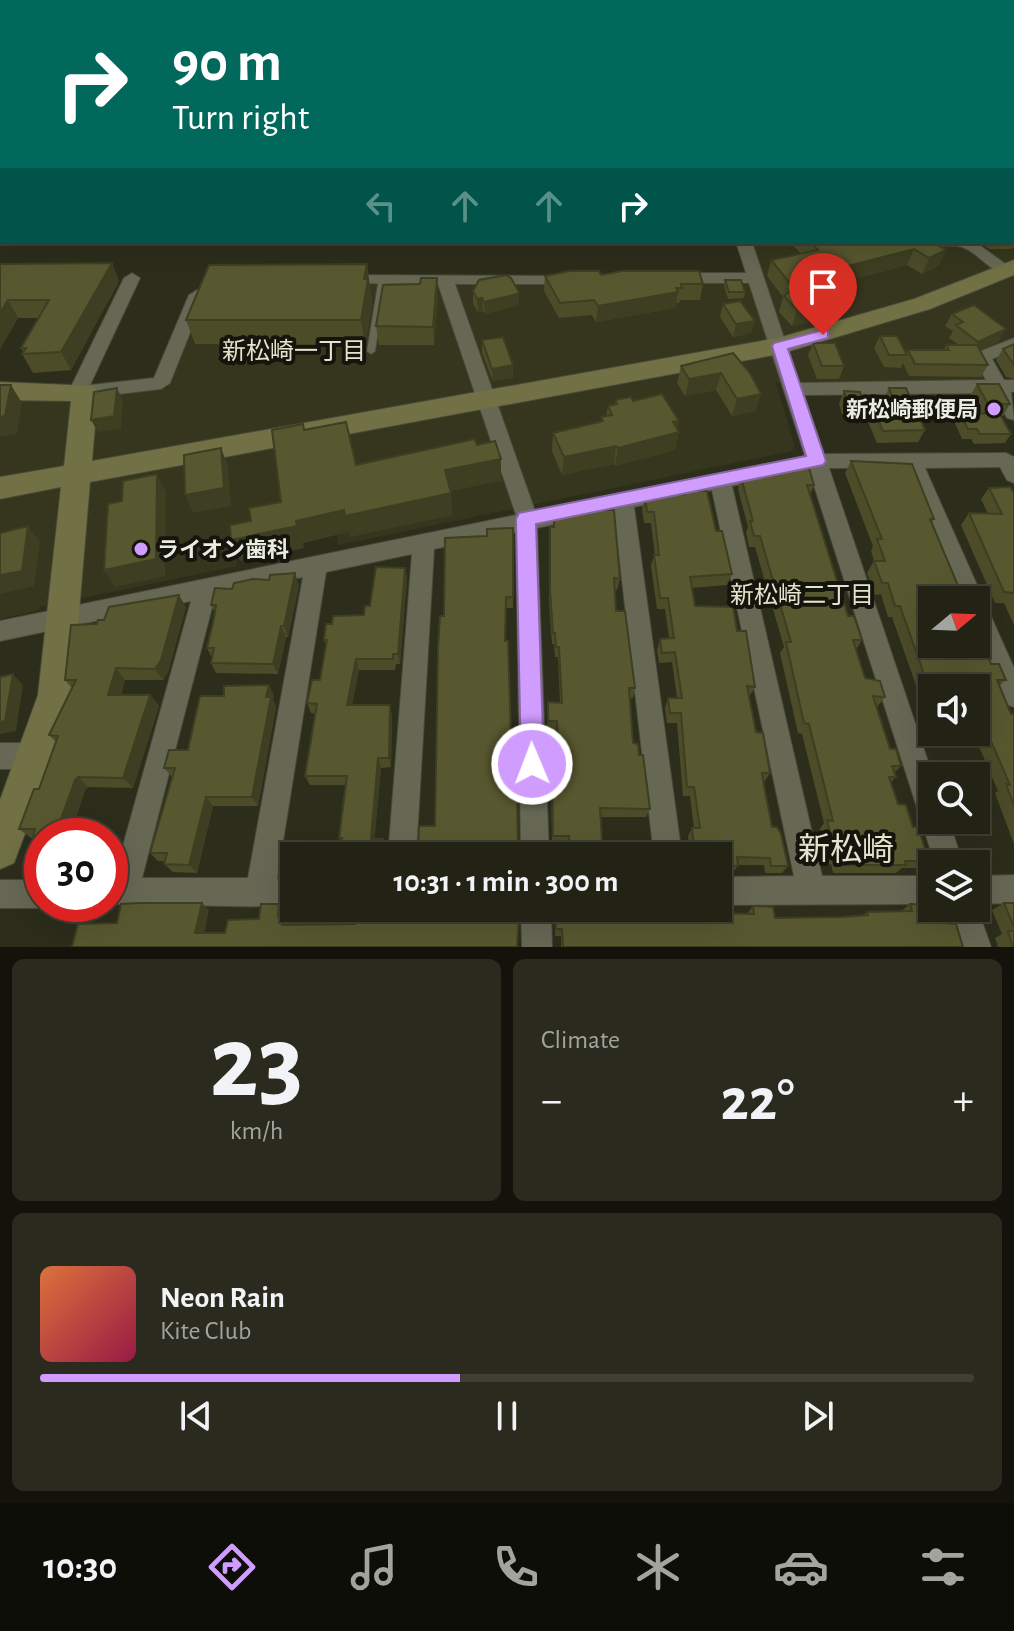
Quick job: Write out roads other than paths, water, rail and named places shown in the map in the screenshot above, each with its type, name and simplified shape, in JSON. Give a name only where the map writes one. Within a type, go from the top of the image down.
[{"type":"street","points":[[745,244],[918,769]]},
{"type":"street","points":[[968,244],[1010,268]]},
{"type":"street","points":[[0,488],[780,346],[909,309],[1010,268]]},
{"type":"street","points":[[0,849],[36,756],[55,695],[77,474],[81,391],[132,278]]},
{"type":"street","points":[[651,279],[756,278]]},
{"type":"street","points":[[322,280],[588,279]]},
{"type":"street","points":[[445,280],[526,519],[535,842]]},
{"type":"street","points":[[0,391],[81,391],[161,383],[203,281]]},
{"type":"street","points":[[1014,344],[982,357],[1006,386],[1014,413]]},
{"type":"street","points":[[792,389],[1006,386]]},
{"type":"street","points":[[912,460],[967,586]]},
{"type":"street","points":[[0,631],[526,519],[817,461],[912,460],[1011,465]]},
{"type":"street","points":[[720,479],[811,890]]},
{"type":"street","points":[[623,500],[666,842]]},
{"type":"street","points":[[403,842],[424,541]]},
{"type":"street","points":[[260,893],[317,563]]},
{"type":"street","points":[[128,854],[206,587]]},
{"type":"street","points":[[990,640],[1014,696]]},
{"type":"street","points":[[0,756],[36,756]]},
{"type":"street","points":[[990,890],[1014,889]]},
{"type":"street","points":[[732,891],[918,890]]},
{"type":"street","points":[[128,892],[280,893]]},
{"type":"street","points":[[0,894],[24,894]]},
{"type":"street","points":[[536,922],[537,947]]},
{"type":"street","points":[[968,922],[976,947]]},
{"type":"lane","points":[[371,351],[382,280]]},
{"type":"place","name":"新松崎郵便局","points":[[994,409]]},
{"type":"place","name":"ライオン歯科","points":[[141,549]]},
{"type":"district","name":"新松崎一丁目","points":[[294,351]]},
{"type":"district","name":"新松崎二丁目","points":[[802,595]]},
{"type":"district","name":"新松崎","points":[[846,849]]}]
